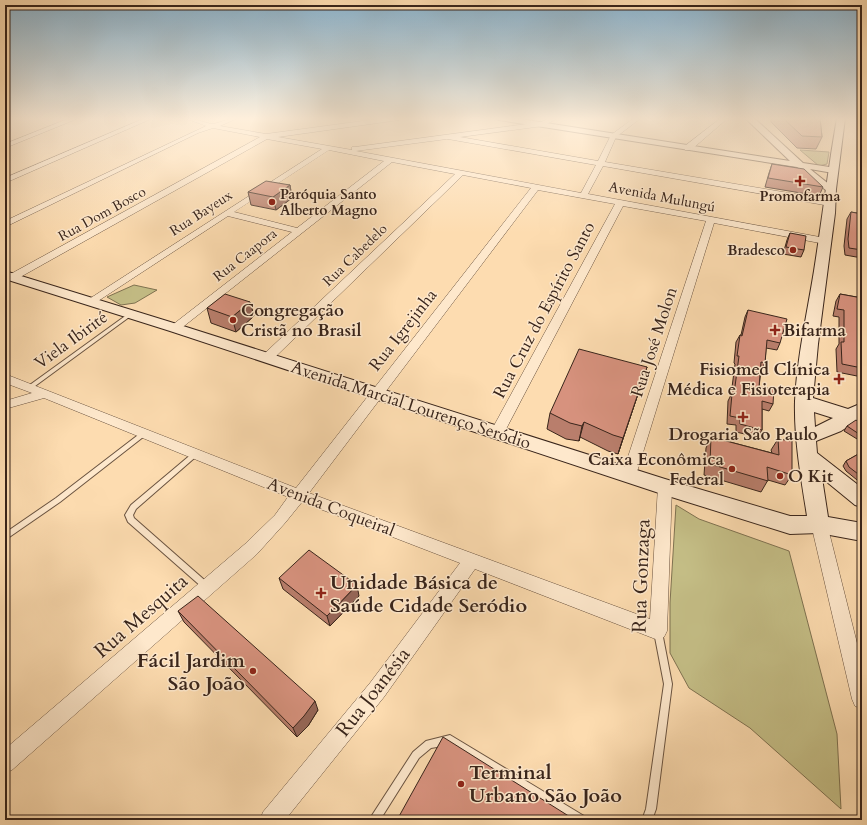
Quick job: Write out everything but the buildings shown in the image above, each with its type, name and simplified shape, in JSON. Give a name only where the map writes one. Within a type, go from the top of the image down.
[{"type":"main road","points":[[819,524],[807,447],[804,401],[810,344],[825,241],[835,156]]},
{"type":"main road","name":"Avenida Marcial Lourenço Seródio","points":[[8,276],[790,526],[819,524],[862,532]]},
{"type":"main road","points":[[804,401],[826,410],[856,412]]},
{"type":"main road","points":[[807,447],[834,426],[856,412]]},
{"type":"main road","points":[[807,447],[862,499]]},
{"type":"street","points":[[5,180],[60,156]]},
{"type":"street","points":[[5,224],[147,156]]},
{"type":"street","name":"Rua Dom Bosco","points":[[8,276],[229,156]]},
{"type":"street","name":"Rua Bayeux","points":[[91,302],[315,156]]},
{"type":"street","name":"Avenida Mulungú","points":[[372,156],[825,241]]},
{"type":"street","points":[[563,156],[830,196]]},
{"type":"street","points":[[583,196],[604,156]]},
{"type":"street","points":[[744,156],[833,170]]},
{"type":"street","points":[[791,156],[830,196]]},
{"type":"street","points":[[801,156],[812,167]]},
{"type":"street","name":"Rua Caapora","points":[[174,328],[390,160]]},
{"type":"street","name":"Rua Cabedelo","points":[[267,358],[461,173]]},
{"type":"street","name":"Rua Igrejinha","points":[[299,495],[536,187]]},
{"type":"street","name":"Rua Cruz do Espírito Santo","points":[[498,433],[620,203]]},
{"type":"street","points":[[226,213],[298,231]]},
{"type":"street","name":"Rua José Molon","points":[[629,475],[711,220]]},
{"type":"street","name":"Avenida Coqueiral","points":[[5,378],[299,495],[658,631]]},
{"type":"street","points":[[5,405],[46,394]]},
{"type":"street","name":"Rua Gonzaga","points":[[658,631],[666,487]]},
{"type":"street","name":"Rua Mesquita","points":[[5,762],[251,549],[280,519],[299,495]]},
{"type":"street","points":[[819,524],[825,554],[862,699]]},
{"type":"street","name":"Rua Joanésia","points":[[271,820],[377,690],[471,561]]},
{"type":"lane","name":"Viela Ibirité","points":[[29,388],[130,315]]},
{"type":"lane","points":[[5,537],[53,504],[144,434]]},
{"type":"lane","points":[[196,454],[133,507],[129,515],[131,520],[207,587]]},
{"type":"lane","name":"Rua Gonzaga","points":[[647,820],[651,809],[668,684],[658,631]]},
{"type":"lane","points":[[374,820],[416,755],[429,744],[450,740],[580,820]]},
{"type":"shaded area","points":[[808,156],[828,156],[827,164],[819,166]]},
{"type":"shaded area","points":[[134,285],[157,290],[135,303],[121,305],[107,297]]},
{"type":"shaded area","points":[[676,505],[699,519],[789,551],[837,734],[841,809],[750,728],[689,688],[670,653],[670,603]]},
{"type":"place","name":"Promofarma","points":[[800,181]]},
{"type":"place","name":"Paróquia Santo Alberto Magno","points":[[272,202]]},
{"type":"place","name":"Bradesco","points":[[793,250]]},
{"type":"place","name":"Congregação Cristã no Brasil","points":[[233,320]]},
{"type":"place","name":"Bifarma","points":[[775,330]]},
{"type":"place","name":"Fisiomed Clínica Médica e Fisioterapia","points":[[839,379]]},
{"type":"place","name":"Drogaria São Paulo","points":[[743,417]]},
{"type":"place","name":"Caixa Econômica Federal","points":[[732,469]]},
{"type":"place","name":"O Kit","points":[[780,476]]},
{"type":"place","name":"Unidade Básica de Saúde Cidade Seródio","points":[[321,593]]},
{"type":"place","name":"Fácil Jardim São João","points":[[253,671]]},
{"type":"place","name":"Terminal Urbano São João","points":[[461,784]]}]
